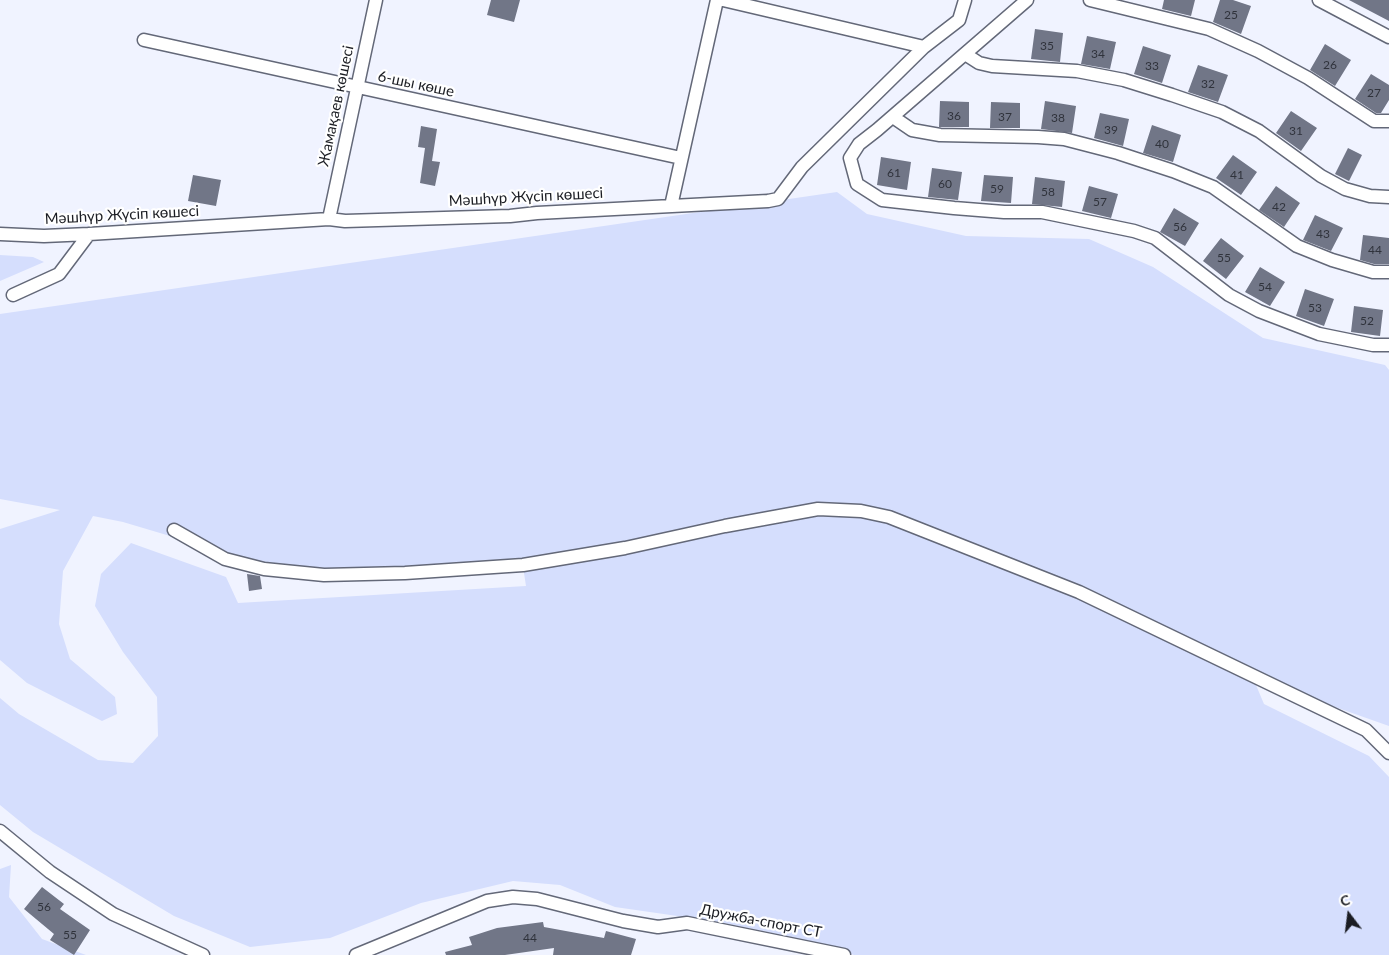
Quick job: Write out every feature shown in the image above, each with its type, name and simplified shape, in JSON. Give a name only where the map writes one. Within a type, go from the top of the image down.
[{"type":"street","name":"Жамақаев көшесі","points":[[329,220],[376,0]]},
{"type":"street","points":[[672,206],[717,0]]},
{"type":"street","points":[[723,0],[924,47]]},
{"type":"street","name":"Мәшhүр Жүсіп көшесі","points":[[0,234],[44,236],[329,220],[501,216],[778,199],[802,167],[924,47],[959,20],[965,0]]},
{"type":"street","points":[[1027,0],[893,117],[859,144],[850,158],[857,184],[882,200],[1004,212],[1042,212],[1134,231],[1155,238],[1229,295],[1259,311],[1319,334],[1389,346]]},
{"type":"street","points":[[1090,0],[1209,29],[1258,50],[1308,78],[1374,121],[1389,121]]},
{"type":"street","points":[[1319,0],[1389,37]]},
{"type":"street","name":"6-шы көше","points":[[144,40],[681,158]]},
{"type":"street","points":[[965,54],[979,63],[992,66],[1077,71],[1124,80],[1172,95],[1222,112],[1258,131],[1321,176],[1344,189],[1370,196],[1389,197]]},
{"type":"street","points":[[893,117],[912,130],[940,135],[1038,136],[1064,139],[1118,153],[1214,187],[1297,246],[1332,260],[1373,272],[1389,272]]},
{"type":"street","points":[[13,295],[59,274],[89,234]]},
{"type":"street","points":[[174,530],[225,559],[264,569],[333,575],[405,573],[523,565],[625,548],[725,526],[818,509],[860,511],[890,518],[1078,592],[1366,730],[1389,753]]},
{"type":"street","points":[[0,831],[50,872],[113,914],[203,955]]},
{"type":"street","name":"Дружба-спорт СТ","points":[[356,955],[487,901],[513,897],[538,898],[623,921],[658,927],[686,923],[844,955]]},
{"type":"shaded area","points":[[837,192],[867,214],[966,236],[1089,239],[1153,267],[1263,338],[1385,365],[1389,370],[1389,726],[1253,678],[1264,704],[1369,756],[1389,777],[1389,955],[854,955],[819,943],[719,922],[615,907],[560,885],[513,881],[421,903],[330,938],[250,947],[174,916],[33,832],[0,805],[0,698],[19,714],[98,760],[133,763],[158,736],[157,697],[123,652],[95,606],[101,574],[131,543],[226,577],[238,603],[526,586],[522,560],[291,572],[123,522],[93,516],[63,571],[59,624],[70,659],[115,697],[117,714],[102,721],[27,683],[0,660],[0,529],[60,510],[0,499],[0,314]]},
{"type":"shaded area","points":[[0,255],[33,257],[44,262],[0,281]]},
{"type":"shaded area","points":[[11,865],[9,897],[42,939],[86,955],[0,955],[0,869]]},
{"type":"building","points":[[491,0],[520,0],[514,22],[487,15]]},
{"type":"building","points":[[1164,0],[1195,0],[1191,16],[1162,9]]},
{"type":"building","points":[[1220,0],[1233,0],[1251,6],[1241,34],[1213,22]]},
{"type":"building","points":[[1349,0],[1389,0],[1389,21]]},
{"type":"building","points":[[1035,29],[1063,33],[1060,62],[1031,59]]},
{"type":"building","points":[[1087,36],[1116,42],[1110,69],[1081,64]]},
{"type":"building","points":[[1325,44],[1351,60],[1335,86],[1310,70]]},
{"type":"building","points":[[1143,46],[1171,55],[1162,83],[1134,74]]},
{"type":"building","points":[[1198,65],[1228,75],[1218,102],[1188,92]]},
{"type":"building","points":[[1371,74],[1389,85],[1389,100],[1381,113],[1376,113],[1355,99]]},
{"type":"building","points":[[940,101],[969,102],[969,127],[939,127]]},
{"type":"building","points":[[1045,101],[1076,106],[1072,133],[1041,129]]},
{"type":"building","points":[[991,102],[1020,103],[1020,128],[990,128]]},
{"type":"building","points":[[1291,111],[1317,128],[1301,151],[1276,133]]},
{"type":"building","points":[[1100,113],[1129,119],[1123,146],[1094,138]]},
{"type":"building","points":[[1152,125],[1181,135],[1173,162],[1143,153]]},
{"type":"building","points":[[421,126],[437,129],[432,161],[440,162],[435,186],[420,183],[425,148],[418,147]]},
{"type":"building","points":[[1348,148],[1362,155],[1349,181],[1335,174]]},
{"type":"building","points":[[1233,155],[1257,172],[1241,195],[1216,178]]},
{"type":"building","points":[[881,157],[911,162],[907,190],[877,185]]},
{"type":"building","points":[[932,168],[962,172],[958,200],[928,197]]},
{"type":"building","points":[[193,175],[221,180],[216,206],[188,201]]},
{"type":"building","points":[[984,175],[1013,177],[1011,203],[981,201]]},
{"type":"building","points":[[1035,177],[1065,181],[1062,207],[1032,204]]},
{"type":"building","points":[[1089,186],[1118,194],[1111,218],[1082,211]]},
{"type":"building","points":[[1276,186],[1300,203],[1284,227],[1259,210]]},
{"type":"building","points":[[1174,208],[1199,223],[1185,246],[1160,232]]},
{"type":"building","points":[[1315,215],[1343,228],[1331,251],[1303,240]]},
{"type":"building","points":[[1363,235],[1389,238],[1389,264],[1374,264],[1360,260]]},
{"type":"building","points":[[1221,238],[1244,256],[1226,279],[1203,261]]},
{"type":"building","points":[[1260,267],[1285,282],[1270,306],[1245,292]]},
{"type":"building","points":[[1305,289],[1334,299],[1324,326],[1296,316]]},
{"type":"building","points":[[1354,306],[1383,310],[1380,336],[1351,332]]},
{"type":"building","points":[[247,574],[260,576],[262,589],[249,591]]},
{"type":"building","points":[[42,887],[64,904],[60,909],[90,930],[74,955],[50,940],[54,934],[24,909]]},
{"type":"building","points":[[543,922],[544,927],[604,938],[606,931],[636,939],[631,955],[553,955],[554,948],[505,955],[446,955],[445,952],[472,945],[469,937],[497,928]]}]
